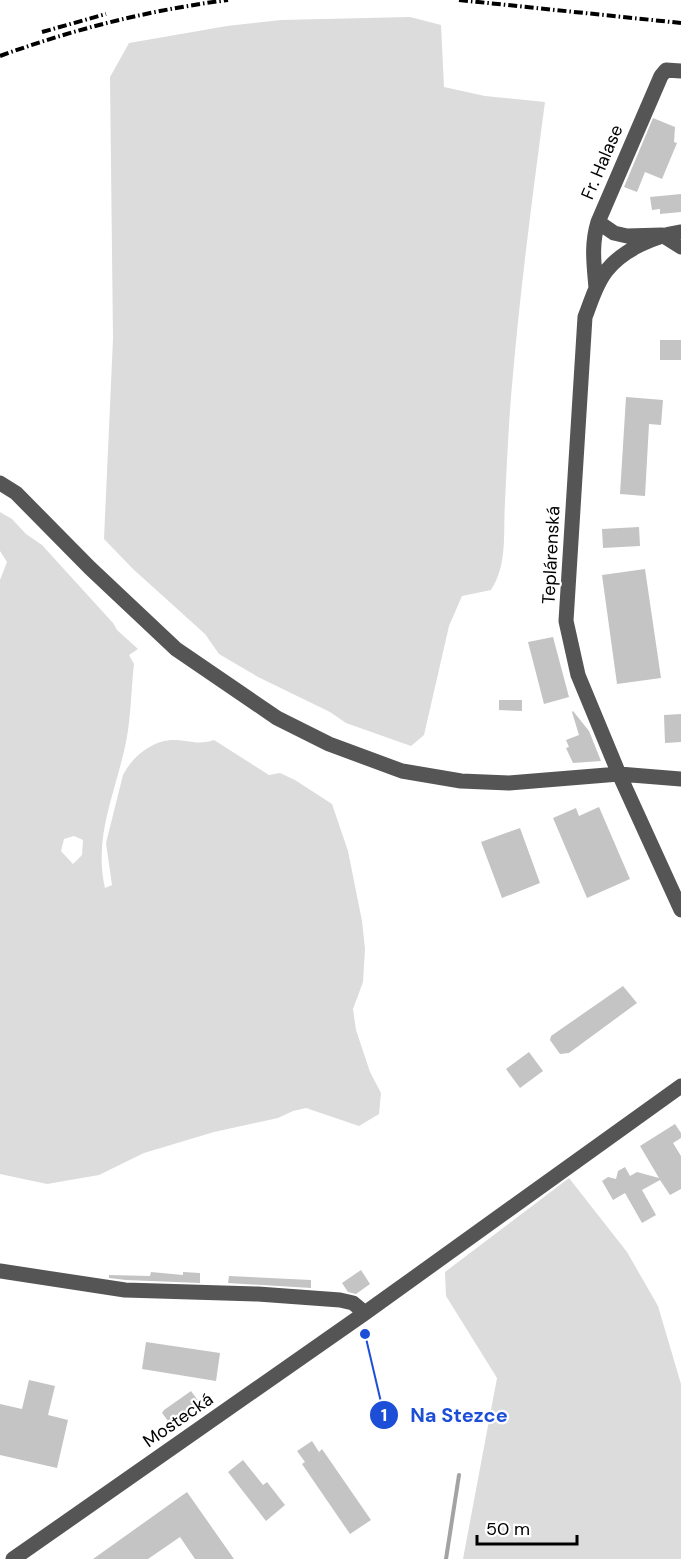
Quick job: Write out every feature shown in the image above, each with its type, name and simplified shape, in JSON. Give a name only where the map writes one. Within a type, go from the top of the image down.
[{"type":"street","name":"Fr. Halase","points":[[662,235],[627,236],[614,233],[598,222],[661,76],[666,70],[681,71]]},
{"type":"street","points":[[596,288],[592,254],[593,238],[598,222]]},
{"type":"street","name":"Teplárenská","points":[[681,232],[662,235],[635,247],[607,270],[596,288],[585,317],[566,621],[578,675],[619,774],[681,910]]},
{"type":"street","points":[[662,235],[681,247]]},
{"type":"street","points":[[0,483],[16,493],[90,568],[176,649],[277,718],[329,744],[402,771],[461,781],[509,783],[619,774],[681,778]]},
{"type":"street","name":"Mostecká","points":[[13,1559],[365,1312],[681,1086]]},
{"type":"street","points":[[0,1272],[125,1290],[258,1294],[340,1300],[353,1304],[365,1312]]},
{"type":"shaded area","points":[[410,17],[441,25],[444,87],[485,96],[545,102],[516,340],[509,422],[504,548],[500,570],[491,590],[462,596],[449,626],[424,735],[411,746],[346,723],[330,712],[258,677],[219,654],[205,634],[133,569],[104,539],[113,339],[110,77],[129,43],[227,26],[281,20]]},
{"type":"shaded area","points":[[0,512],[12,519],[26,534],[42,545],[117,630],[138,649],[129,655],[134,664],[128,733],[104,832],[102,869],[105,888],[112,885],[106,843],[123,775],[138,755],[159,742],[214,740],[269,775],[280,773],[332,804],[348,851],[362,921],[365,949],[363,982],[353,1009],[356,1030],[370,1072],[381,1093],[379,1114],[359,1126],[306,1108],[278,1118],[214,1132],[144,1153],[99,1175],[47,1184],[0,1174],[0,580],[7,562],[0,551]],"holes":[[[74,836],[83,840],[82,855],[73,864],[61,851],[64,839]]]},
{"type":"shaded area","points":[[569,1178],[627,1252],[658,1306],[681,1384],[681,1559],[463,1559],[497,1378],[446,1296],[445,1272]]},
{"type":"building","points":[[653,118],[675,127],[674,142],[677,143],[662,179],[645,172],[637,192],[624,187]]},
{"type":"building","points":[[681,194],[681,212],[660,214],[660,209],[652,210],[650,197]]},
{"type":"building","points":[[660,340],[681,340],[681,360],[660,360]]},
{"type":"building","points":[[626,397],[663,400],[661,425],[649,424],[645,496],[620,494]]},
{"type":"building","points":[[639,527],[640,546],[603,548],[602,529]]},
{"type":"building","points":[[645,569],[661,678],[617,684],[602,575]]},
{"type":"building","points":[[553,637],[569,697],[544,704],[528,642]]},
{"type":"building","points":[[499,700],[522,700],[522,711],[499,710]]},
{"type":"building","points":[[573,711],[589,731],[601,761],[573,763],[566,748],[569,747],[566,740],[579,735]]},
{"type":"building","points":[[681,714],[681,742],[665,743],[664,715]]},
{"type":"building","points":[[599,807],[630,879],[587,898],[553,818],[576,808],[579,816]]},
{"type":"building","points":[[520,828],[540,883],[502,898],[481,842]]},
{"type":"building","points":[[623,986],[637,1003],[569,1053],[560,1054],[550,1040],[551,1036]]},
{"type":"building","points":[[529,1052],[543,1071],[520,1088],[506,1069]]},
{"type":"building","points":[[675,1124],[681,1133],[681,1138],[673,1143],[681,1156],[681,1189],[670,1195],[660,1180],[642,1190],[656,1215],[642,1223],[625,1193],[613,1200],[602,1181],[608,1177],[616,1179],[618,1171],[625,1167],[630,1176],[637,1172],[659,1178],[640,1146]]},
{"type":"building","points":[[361,1270],[370,1284],[356,1294],[348,1292],[342,1283]]},
{"type":"building","points":[[151,1272],[183,1275],[183,1272],[200,1273],[200,1283],[109,1278],[109,1275],[150,1276]]},
{"type":"building","points":[[229,1276],[311,1280],[311,1288],[228,1283]]},
{"type":"building","points":[[146,1342],[220,1353],[216,1381],[142,1369]]},
{"type":"building","points":[[29,1380],[55,1386],[48,1415],[68,1420],[57,1468],[0,1455],[0,1404],[22,1409]]},
{"type":"building","points":[[191,1391],[199,1402],[172,1422],[170,1419],[168,1421],[162,1413],[164,1410]]},
{"type":"building","points":[[312,1441],[319,1452],[322,1449],[371,1520],[350,1534],[302,1464],[305,1462],[297,1451]]},
{"type":"building","points":[[243,1460],[263,1485],[267,1482],[285,1505],[266,1521],[228,1472]]},
{"type":"building","points":[[187,1492],[234,1559],[195,1559],[180,1537],[148,1559],[93,1559]]},
{"type":"waterway","points":[[446,1559],[459,1475]]},
{"type":"railway","points":[[0,56],[56,37],[112,22],[170,9],[228,0]]},
{"type":"railway","points":[[459,0],[681,23]]},
{"type":"railway","points":[[42,32],[106,14]]},
{"type":"place","name":"Na Stezce","points":[[365,1334]]}]
